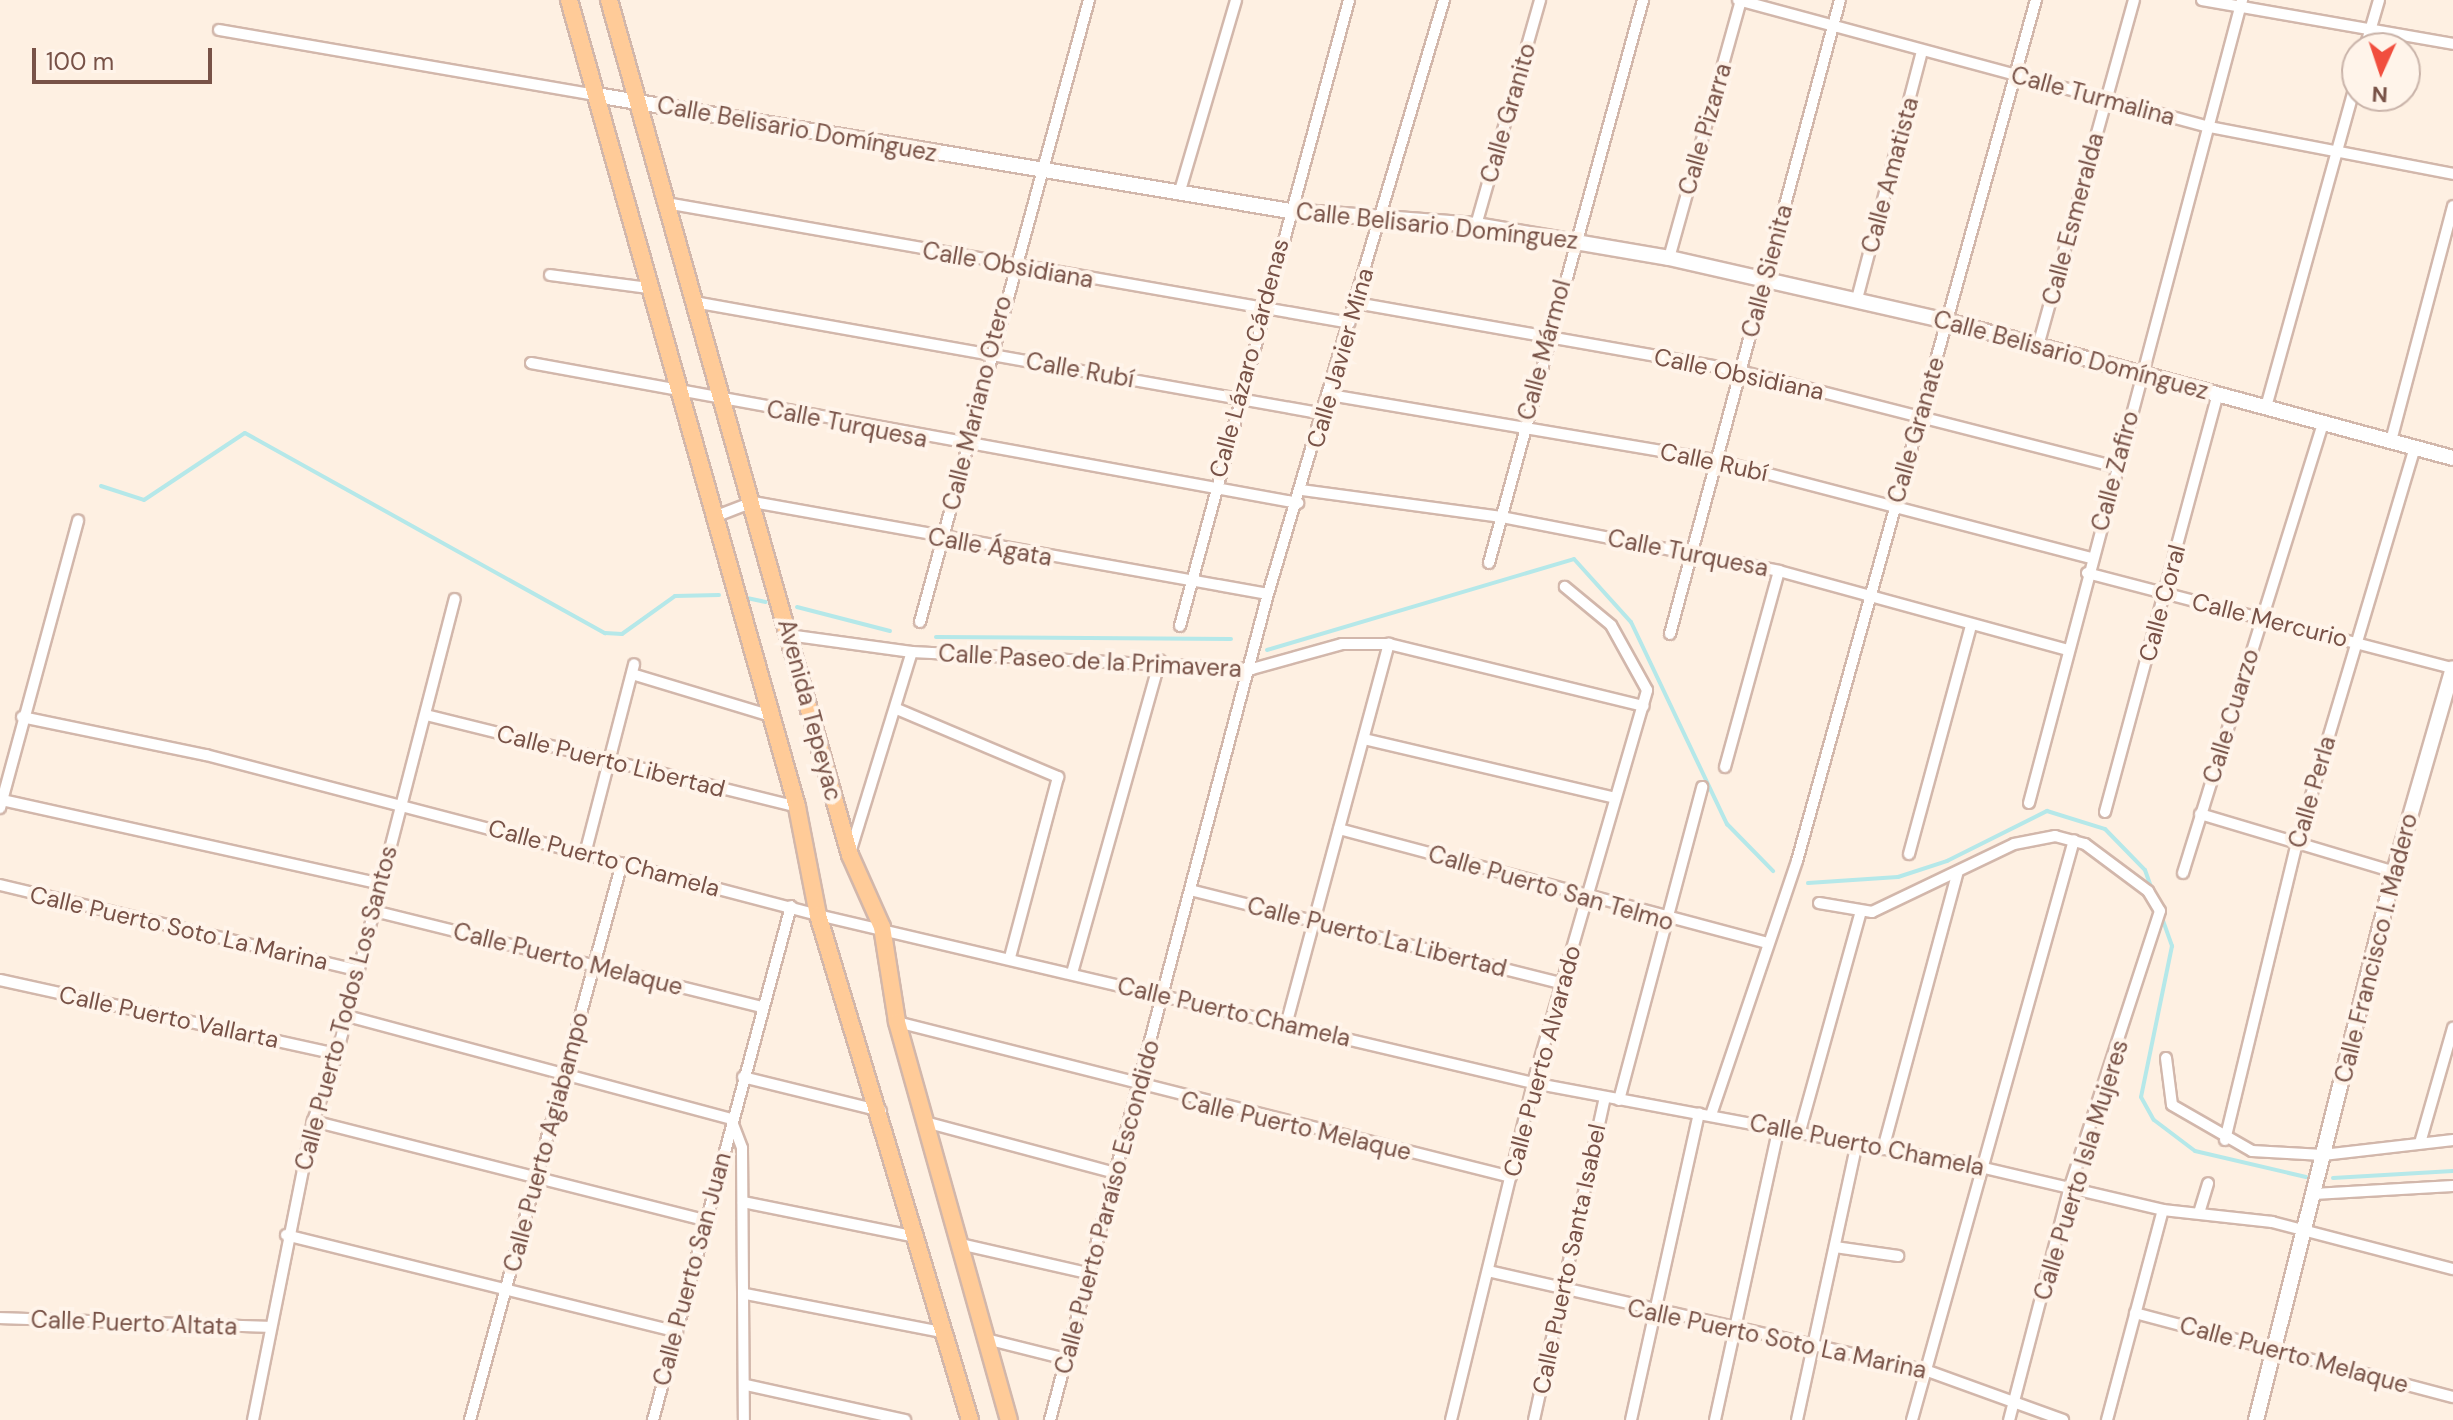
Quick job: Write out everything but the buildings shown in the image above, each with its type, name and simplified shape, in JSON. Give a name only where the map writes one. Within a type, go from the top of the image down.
[{"type":"main road","name":"Avenida Tepeyac","points":[[569,0],[797,807],[818,915],[883,1112],[970,1420]]},
{"type":"main road","name":"Avenida Tepeyac","points":[[609,0],[753,502],[850,855],[882,927],[897,1022],[1009,1420]]},
{"type":"street","name":"Calle Mariano Otero","points":[[920,622],[1038,171],[1089,0]]},
{"type":"street","points":[[1179,194],[1236,0]]},
{"type":"street","name":"Calle Lázaro Cárdenas","points":[[1180,626],[1236,398],[1349,0]]},
{"type":"street","name":"Calle Javier Mina","points":[[1252,669],[1268,594],[1302,490],[1444,0]]},
{"type":"street","name":"Calle Granito","points":[[1476,225],[1540,0]]},
{"type":"street","name":"Calle Mármol","points":[[1489,563],[1546,337],[1643,0]]},
{"type":"street","name":"Calle Turmalina","points":[[1740,0],[2210,127],[2453,174]]},
{"type":"street","name":"Calle Pizarra","points":[[1669,258],[1740,0]]},
{"type":"street","name":"Calle Sienita","points":[[1670,634],[1840,0]]},
{"type":"street","name":"Calle Granate","points":[[1631,1420],[1654,1312],[1705,1114],[1764,942],[1797,861],[2036,0]]},
{"type":"street","name":"Calle Esmeralda","points":[[2038,346],[2134,0]]},
{"type":"street","points":[[2202,0],[2241,2],[2453,44]]},
{"type":"street","points":[[2370,32],[2379,0]]},
{"type":"street","name":"Calle Zafiro","points":[[2029,803],[2087,573],[2210,127],[2241,2]]},
{"type":"street","points":[[219,30],[596,95]]},
{"type":"street","name":"Calle Amatista","points":[[1857,299],[1922,51]]},
{"type":"street","name":"Calle Belisario Domínguez","points":[[596,95],[1290,211],[1379,222],[1476,225],[1574,239],[1766,277],[1947,321],[2453,458]]},
{"type":"street","points":[[2266,407],[2348,112]]},
{"type":"street","name":"Calle Obsidiana","points":[[666,203],[1261,311],[1350,323]]},
{"type":"street","points":[[2391,441],[2453,206]]},
{"type":"street","points":[[550,275],[649,288]]},
{"type":"street","name":"Calle Rubí","points":[[694,302],[1324,414]]},
{"type":"street","name":"Calle Obsidiana","points":[[1356,303],[1740,371],[2116,467]]},
{"type":"street","name":"Calle Turquesa","points":[[531,363],[967,447],[1298,503]]},
{"type":"street","name":"Calle Coral","points":[[2105,812],[2218,394]]},
{"type":"street","name":"Calle Rubí","points":[[1330,395],[1715,460],[2091,558]]},
{"type":"street","name":"Calle Cuarzo","points":[[2183,873],[2323,423]]},
{"type":"street","name":"Calle Perla","points":[[2225,1140],[2297,843],[2415,447]]},
{"type":"street","name":"Calle Turquesa","points":[[1302,490],[1502,517],[1779,571],[2067,650]]},
{"type":"street","points":[[714,517],[753,502]]},
{"type":"street","name":"Calle Ágata","points":[[753,502],[942,539],[1268,594]]},
{"type":"street","points":[[78,520],[22,717],[1,804],[381,884]]},
{"type":"street","points":[[1725,767],[1779,571]]},
{"type":"street","name":"Calle Mercurio","points":[[2087,573],[2453,668]]},
{"type":"street","points":[[1565,587],[1611,625],[1644,681],[1644,706]]},
{"type":"street","name":"Calle Puerto Todos Los Santos","points":[[253,1420],[286,1235],[313,1121],[337,1054],[455,599]]},
{"type":"street","points":[[1909,854],[1971,626]]},
{"type":"street","name":"Calle Paseo de la Primavera","points":[[788,635],[912,652],[1160,660],[1252,669],[1342,644],[1389,644],[1644,706]]},
{"type":"street","points":[[1286,1025],[1389,644]]},
{"type":"street","points":[[850,855],[912,652]]},
{"type":"street","points":[[1072,973],[1160,660]]},
{"type":"street","name":"Calle Francisco I. Madero","points":[[2256,1420],[2394,872],[2453,668]]},
{"type":"street","points":[[585,854],[633,669],[771,716]]},
{"type":"street","name":"Calle Puerto Paraíso Escondido","points":[[1050,1420],[1252,669]]},
{"type":"street","name":"Calle Puerto Alvarado","points":[[1451,1420],[1560,983],[1611,797],[1644,706]]},
{"type":"street","points":[[897,709],[1058,777],[1010,957]]},
{"type":"street","name":"Calle Puerto Libertad","points":[[426,715],[797,807]]},
{"type":"street","name":"Calle Puerto Chamela","points":[[22,717],[402,804],[818,915],[1010,957],[1533,1083],[1980,1167],[2163,1210],[2304,1229],[2453,1269]]},
{"type":"street","points":[[1364,739],[1611,797]]},
{"type":"street","points":[[1619,1100],[1670,922],[1702,787]]},
{"type":"street","points":[[2200,814],[2394,872]]},
{"type":"street","name":"Calle Puerto San Telmo","points":[[1339,829],[1670,922],[1764,942]]},
{"type":"street","points":[[1819,903],[1860,914],[1957,874],[2025,840],[2074,840],[1980,1167],[1912,1420]]},
{"type":"street","name":"Calle Puerto Isla Mujeres","points":[[2009,1420],[2069,1190],[2160,922],[2148,891],[2074,840]]},
{"type":"street","name":"Calle Puerto Agiabampo","points":[[470,1420],[622,863]]},
{"type":"street","points":[[1883,1149],[1957,874]]},
{"type":"street","name":"Calle Puerto Soto La Marina","points":[[0,885],[358,970]]},
{"type":"street","name":"Calle Puerto La Libertad","points":[[1194,891],[1560,983]]},
{"type":"street","name":"Calle Puerto San Juan","points":[[653,1420],[703,1220],[791,906]]},
{"type":"street","name":"Calle Puerto Melaque","points":[[374,911],[763,1007]]},
{"type":"street","points":[[1800,1131],[1860,914]]},
{"type":"street","name":"Calle Puerto Vallarta","points":[[0,980],[337,1054]]},
{"type":"street","points":[[347,1016],[731,1119]]},
{"type":"street","name":"Calle Puerto Melaque","points":[[897,1022],[1137,1088],[1511,1177]]},
{"type":"street","points":[[2420,1143],[2453,1028]]},
{"type":"street","points":[[2166,1058],[2172,1105],[2225,1140],[2282,1156],[2323,1155],[2453,1140]]},
{"type":"street","points":[[743,1077],[883,1112]]},
{"type":"street","name":"Calle Puerto Santa Isabel","points":[[1534,1420],[1605,1098]]},
{"type":"street","name":"Calle Puerto San Juan","points":[[731,1119],[742,1148],[746,1294],[744,1420]]},
{"type":"street","points":[[313,1121],[703,1220]]},
{"type":"street","points":[[925,1122],[1116,1173]]},
{"type":"street","points":[[1715,1420],[1779,1127]]},
{"type":"street","points":[[1797,1420],[1857,1143]]},
{"type":"street","points":[[2199,1213],[2208,1183]]},
{"type":"street","points":[[2314,1194],[2453,1186]]},
{"type":"street","points":[[743,1202],[919,1237]]},
{"type":"street","points":[[2107,1420],[2163,1210]]},
{"type":"street","points":[[286,1235],[677,1332]]},
{"type":"street","points":[[960,1244],[1088,1273]]},
{"type":"street","points":[[1835,1247],[1898,1256]]},
{"type":"street","name":"Calle Puerto Soto La Marina","points":[[1488,1271],[1654,1312],[1925,1370],[2063,1420]]},
{"type":"street","points":[[746,1294],[946,1333]]},
{"type":"street","name":"Calle Puerto Melaque","points":[[2135,1313],[2453,1397]]},
{"type":"street","name":"Calle Puerto Altata","points":[[0,1318],[268,1327]]},
{"type":"street","points":[[986,1339],[1066,1359]]},
{"type":"street","points":[[746,1385],[905,1420]]},
{"type":"waterway","points":[[101,486],[144,500],[245,433],[605,633],[622,634],[675,596],[719,595]]},
{"type":"waterway","points":[[1267,650],[1574,559],[1631,622],[1727,824],[1773,871]]},
{"type":"waterway","points":[[747,598],[766,602]]},
{"type":"waterway","points":[[797,607],[890,631]]},
{"type":"waterway","points":[[936,637],[1231,639]]},
{"type":"waterway","points":[[1808,883],[1898,877],[1947,861],[2047,811],[2105,829],[2145,870],[2172,946],[2141,1097],[2154,1120],[2195,1151],[2306,1177]]},
{"type":"waterway","points":[[2333,1178],[2453,1171]]}]
